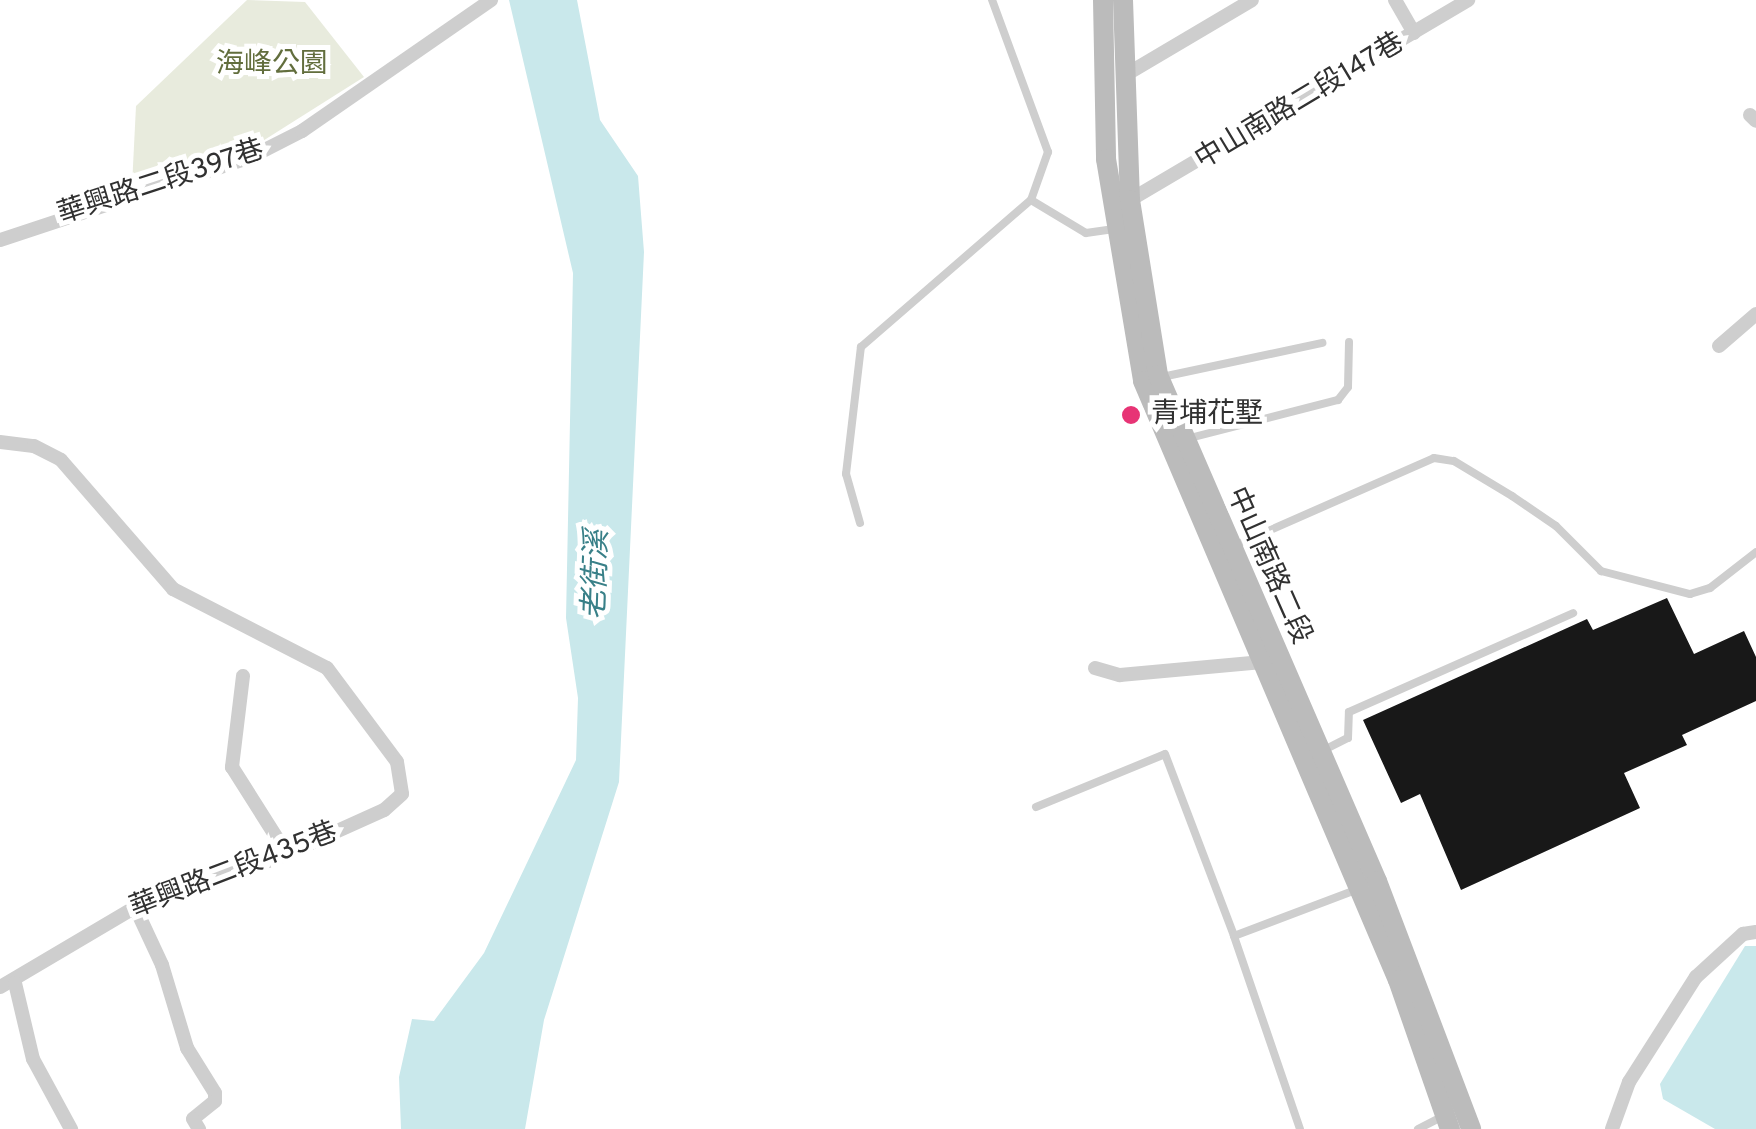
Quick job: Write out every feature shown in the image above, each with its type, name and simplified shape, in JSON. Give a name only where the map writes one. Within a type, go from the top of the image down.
[{"type":"main road","name":"中山南路二段","points":[[1103,0],[1106,160],[1116,229],[1151,379],[1312,756],[1453,1117]]},
{"type":"main road","name":"中山南路二段","points":[[1123,0],[1130,200],[1151,379],[1182,440],[1262,662],[1312,756],[1360,888],[1453,1117],[1471,1129]]},
{"type":"street","name":"華興路二段397巷","points":[[0,240],[251,157],[368,87],[491,0]]},
{"type":"street","points":[[1127,74],[1252,0]]},
{"type":"street","points":[[1394,0],[1414,33]]},
{"type":"street","name":"中山南路二段147巷","points":[[1130,200],[1468,0]]},
{"type":"street","points":[[1719,346],[1756,314]]},
{"type":"street","name":"華興路二段435巷","points":[[0,442],[34,446],[61,460],[173,589],[327,668],[396,762],[402,794],[288,854],[207,876],[135,908],[56,950],[8,985]]},
{"type":"street","points":[[1095,668],[1120,675],[1262,662]]},
{"type":"street","points":[[243,676],[232,767],[288,854]]},
{"type":"street","points":[[135,908],[162,966],[187,1048],[214,1093],[215,1100],[193,1120],[198,1129]]},
{"type":"street","points":[[1612,1129],[1629,1082],[1696,977],[1743,934],[1756,932]]},
{"type":"street","points":[[8,985],[33,1059],[72,1129]]},
{"type":"lane","points":[[860,523],[846,474],[861,347],[1031,200],[1048,152],[992,0]]},
{"type":"lane","points":[[1031,200],[1086,232],[1116,229]]},
{"type":"lane","points":[[1182,440],[1338,400],[1348,386],[1349,342]]},
{"type":"lane","points":[[1151,379],[1322,344]]},
{"type":"lane","points":[[1222,552],[1434,458],[1454,460],[1512,496],[1556,526],[1601,571],[1690,594],[1710,588],[1756,552]]},
{"type":"lane","points":[[1312,756],[1348,738],[1349,712],[1573,613]]},
{"type":"lane","points":[[1036,807],[1165,754],[1234,936],[1300,1129]]},
{"type":"lane","points":[[1234,936],[1360,888]]},
{"type":"lane","points":[[1418,1129],[1453,1117]]},
{"type":"green space","name":"海峰公園","points":[[247,0],[305,2],[364,77],[247,151],[132,186],[136,106]]},
{"type":"water","name":"老街溪","points":[[509,0],[577,0],[600,120],[638,176],[644,252],[619,782],[544,1020],[525,1129],[401,1129],[399,1077],[412,1019],[434,1021],[484,953],[576,760],[578,698],[566,618],[573,273]]},
{"type":"water","points":[[1745,946],[1756,946],[1756,1129],[1715,1129],[1663,1099],[1660,1084]]},
{"type":"building","points":[[1667,598],[1694,654],[1744,631],[1756,657],[1756,701],[1682,735],[1687,745],[1624,773],[1640,808],[1461,890],[1420,794],[1401,803],[1363,720],[1587,619],[1593,630]]},
{"type":"place","name":"青埔花墅","points":[[1131,415]]}]
